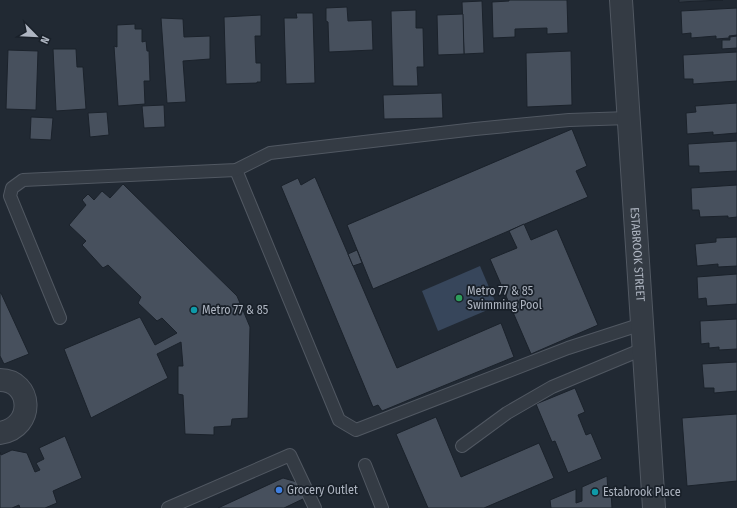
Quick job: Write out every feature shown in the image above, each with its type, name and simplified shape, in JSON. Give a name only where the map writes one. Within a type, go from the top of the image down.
[{"type":"street","name":"ESTABROOK STREET","points":[[621,0],[654,508]]},
{"type":"street","points":[[0,380],[12,383],[19,388],[24,396],[26,404],[25,413],[21,421],[8,432],[0,433]]},
{"type":"lane","points":[[60,318],[10,196],[12,188],[23,180],[236,170],[270,152],[483,128],[569,120],[629,118]]},
{"type":"lane","points":[[236,170],[339,420],[356,430],[568,348],[642,324]]},
{"type":"lane","points":[[462,446],[507,413],[552,387],[643,349]]},
{"type":"lane","points":[[168,508],[290,455],[315,508]]},
{"type":"lane","points":[[365,464],[382,508]]},
{"type":"water","name":"Metro 77 & 85 Swimming Pool","points":[[480,266],[497,306],[438,331],[422,291]]},
{"type":"building","points":[[509,0],[567,0],[568,33],[547,34],[547,28],[515,29],[515,37],[493,38],[492,2]]},
{"type":"building","points":[[679,0],[723,0],[679,2]]},
{"type":"building","points":[[482,1],[484,53],[464,54],[462,2]]},
{"type":"building","points":[[347,7],[348,21],[372,20],[373,50],[329,52],[326,8]]},
{"type":"building","points":[[737,8],[737,35],[729,36],[729,38],[716,39],[716,36],[691,38],[691,33],[682,34],[681,11]]},
{"type":"building","points":[[416,10],[416,28],[423,28],[424,67],[417,67],[418,86],[393,86],[391,11]]},
{"type":"building","points":[[296,13],[313,13],[315,83],[286,84],[284,18],[297,18]]},
{"type":"building","points":[[463,14],[464,54],[438,55],[437,15]]},
{"type":"building","points":[[261,15],[261,36],[255,36],[256,63],[261,63],[261,82],[226,84],[224,17]]},
{"type":"building","points":[[161,18],[183,19],[184,37],[210,36],[210,59],[183,61],[186,102],[167,103]]},
{"type":"building","points":[[135,24],[135,29],[142,29],[142,42],[146,41],[147,51],[149,51],[150,81],[144,81],[145,104],[118,106],[114,46],[117,47],[117,25]]},
{"type":"building","points":[[737,36],[737,48],[722,49],[722,40],[730,40],[730,37]]},
{"type":"building","points":[[53,49],[76,49],[77,67],[83,67],[86,109],[56,111]]},
{"type":"building","points":[[8,50],[38,51],[36,110],[6,109]]},
{"type":"building","points":[[571,51],[572,105],[527,107],[526,53]]},
{"type":"building","points":[[737,52],[737,81],[693,84],[693,79],[684,79],[683,55]]},
{"type":"building","points":[[442,93],[443,118],[384,119],[383,95]]},
{"type":"building","points":[[737,103],[737,133],[713,135],[713,132],[687,134],[686,113],[696,112],[695,106]]},
{"type":"building","points":[[164,105],[165,127],[144,128],[142,106]]},
{"type":"building","points":[[107,112],[109,135],[90,137],[88,113]]},
{"type":"building","points":[[31,117],[53,118],[51,140],[30,139]]},
{"type":"building","points":[[572,129],[587,166],[576,171],[588,197],[373,289],[347,225]]},
{"type":"building","points":[[737,141],[737,171],[699,173],[699,166],[689,166],[688,144]]},
{"type":"building","points":[[315,177],[397,368],[501,323],[514,357],[382,411],[378,405],[373,407],[281,186],[298,178],[301,185]]},
{"type":"building","name":"Metro 77 & 85","points":[[123,184],[237,296],[250,327],[248,418],[232,419],[231,426],[214,427],[214,435],[185,434],[183,395],[178,394],[178,366],[183,366],[181,342],[157,354],[168,378],[91,418],[64,349],[140,317],[155,345],[177,333],[162,318],[157,321],[138,303],[141,297],[108,265],[103,268],[82,245],[86,241],[69,225],[86,205],[82,200],[88,194],[94,200],[102,191],[110,198]]},
{"type":"building","points":[[737,185],[737,217],[700,217],[699,210],[692,210],[691,188]]},
{"type":"building","points":[[524,224],[531,240],[557,229],[598,325],[531,354],[490,259],[517,248],[509,231]]},
{"type":"building","points":[[737,237],[737,266],[718,267],[718,264],[697,266],[695,244],[716,242],[716,238]]},
{"type":"building","points":[[357,250],[362,263],[353,266],[348,254]]},
{"type":"building","points":[[737,274],[737,304],[707,306],[706,298],[698,299],[697,277]]},
{"type":"building","points":[[0,293],[29,354],[4,364],[0,356]]},
{"type":"building","points":[[737,319],[737,349],[719,350],[719,347],[709,348],[709,343],[701,344],[700,321]]},
{"type":"building","points":[[737,362],[737,391],[714,393],[714,388],[704,388],[702,364]]},
{"type":"building","points":[[575,388],[585,412],[578,415],[586,435],[591,433],[602,459],[568,473],[555,441],[552,442],[536,404]]},
{"type":"building","points":[[737,414],[737,481],[687,486],[682,418]]},
{"type":"building","points":[[436,417],[461,477],[539,443],[554,478],[484,508],[428,508],[396,434]]},
{"type":"building","points":[[65,436],[82,478],[53,491],[57,503],[45,508],[20,508],[19,505],[12,508],[0,508],[0,452],[1,455],[12,450],[27,453],[35,472],[40,470],[36,463],[44,459],[39,448]]},
{"type":"building","name":"Estabrook Place","points":[[607,476],[608,493],[611,492],[612,508],[551,508],[550,500],[576,489],[576,503],[582,501],[582,487]]},
{"type":"building","name":"Grocery Outlet","points":[[283,478],[297,482],[305,498],[284,508],[218,508]]},
{"type":"place","name":"Metro 77 & 85 Swimming Pool","points":[[459,298]]},
{"type":"place","name":"Metro 77 & 85","points":[[194,310]]},
{"type":"place","name":"Grocery Outlet","points":[[279,490]]},
{"type":"place","name":"Estabrook Place","points":[[595,492]]}]
